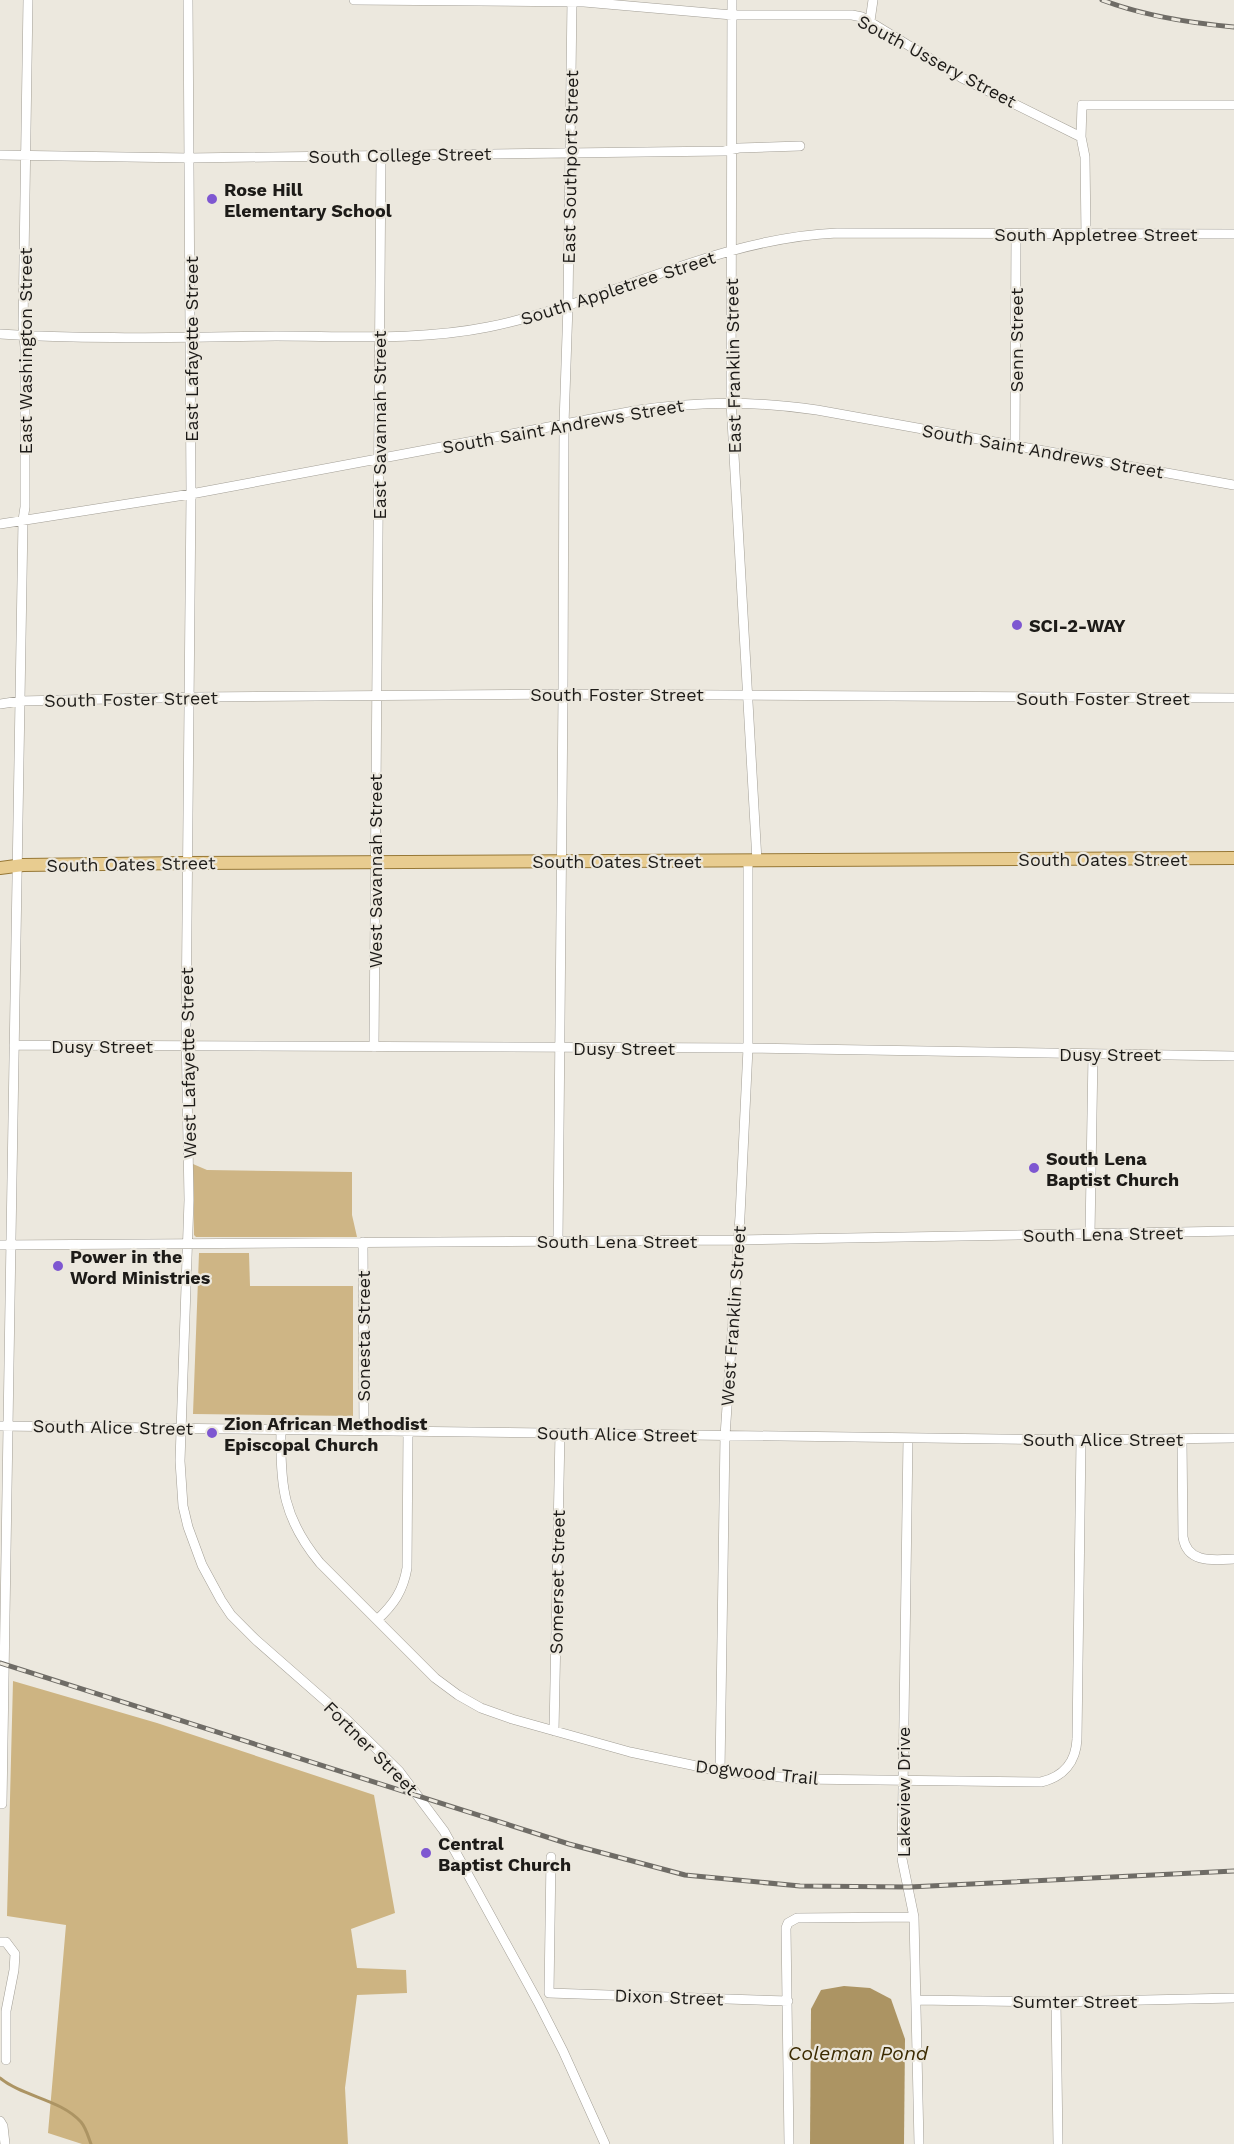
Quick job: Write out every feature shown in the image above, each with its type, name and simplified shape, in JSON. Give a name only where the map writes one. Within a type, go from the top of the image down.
[{"type":"main road","name":"South Oates Street","points":[[0,868],[186,863],[1234,858]]},
{"type":"street","name":"East Washington Street","points":[[1,1804],[5,1426],[12,1245],[16,866],[23,520],[26,507],[24,336],[28,0]]},
{"type":"street","name":"East Lafayette Street","points":[[189,0],[191,336],[189,697]]},
{"type":"street","name":"South Ussery Street","points":[[354,0],[572,1],[732,15],[852,15],[870,21],[962,78],[1081,137]]},
{"type":"street","name":"East Franklin Street","points":[[732,0],[731,402],[748,695]]},
{"type":"street","points":[[870,21],[873,0]]},
{"type":"street","name":"East Southport Street","points":[[558,1241],[564,424],[572,1]]},
{"type":"street","points":[[1086,235],[1085,157],[1081,137],[1082,105],[1234,105]]},
{"type":"street","name":"South College Street","points":[[0,154],[189,158],[570,153],[800,146]]},
{"type":"street","name":"East Savannah Street","points":[[376,695],[381,156]]},
{"type":"street","name":"South Appletree Street","points":[[0,334],[24,336],[379,336],[436,334],[470,330],[527,318],[772,239],[816,234],[1234,234]]},
{"type":"street","name":"Senn Street","points":[[1016,234],[1016,446]]},
{"type":"street","name":"South Saint Andrews Street","points":[[0,524],[191,494],[679,404],[731,402],[817,410],[1234,485]]},
{"type":"street","name":"South Foster Street","points":[[0,704],[20,701],[189,697],[563,694],[1234,698]]},
{"type":"street","name":"West Savannah Street","points":[[374,1047],[376,695]]},
{"type":"street","name":"West Franklin Street","points":[[720,1771],[725,1436],[738,1240],[747,1048],[752,860],[748,695]]},
{"type":"street","name":"West Lafayette Street","points":[[181,1428],[189,1243],[186,863],[189,697]]},
{"type":"street","name":"Dusy Street","points":[[14,1046],[747,1048],[1234,1056]]},
{"type":"street","points":[[1090,1234],[1093,1054]]},
{"type":"street","name":"South Lena Street","points":[[0,1245],[738,1240],[1234,1231]]},
{"type":"street","name":"Sonesta Street","points":[[363,1242],[364,1431]]},
{"type":"street","name":"South Alice Street","points":[[5,1426],[1081,1440],[1234,1438]]},
{"type":"street","name":"Fortner Street","points":[[181,1428],[181,1486],[188,1527],[202,1565],[221,1600],[249,1634],[345,1718],[399,1771],[444,1831],[538,2002],[605,2144]]},
{"type":"street","name":"Dogwood Trail","points":[[281,1430],[281,1473],[284,1495],[299,1534],[320,1563],[416,1661],[458,1695],[481,1708],[512,1719],[660,1760],[720,1771],[799,1779],[1041,1782],[1059,1775],[1072,1760],[1077,1739],[1081,1440]]},
{"type":"street","points":[[377,1620],[400,1595],[405,1582],[408,1431]]},
{"type":"street","name":"Somerset Street","points":[[554,1731],[560,1433]]},
{"type":"street","name":"Lakeview Drive","points":[[908,1438],[903,1865],[914,1917],[919,2144]]},
{"type":"street","points":[[1182,1440],[1186,1546],[1191,1554],[1199,1559],[1234,1559]]},
{"type":"street","points":[[538,2002],[549,1993],[551,1857]]},
{"type":"street","points":[[789,2144],[786,1928],[790,1920],[797,1918],[914,1917]]},
{"type":"street","points":[[3,1942],[15,1954],[6,2011],[6,2060]]},
{"type":"street","name":"Dixon Street","points":[[549,1993],[788,2001]]},
{"type":"street","name":"Sumter Street","points":[[916,2000],[1056,2002],[1234,1998]]},
{"type":"street","points":[[1056,2002],[1058,2144]]},
{"type":"street","points":[[0,2121],[3,2126],[5,2144]]},
{"type":"shaded area","points":[[193,1164],[207,1170],[352,1172],[352,1215],[357,1237],[196,1237],[194,1235]]},
{"type":"shaded area","points":[[199,1253],[249,1253],[250,1286],[353,1286],[353,1416],[193,1414]]},
{"type":"shaded area","points":[[13,1681],[157,1723],[374,1795],[395,1913],[351,1929],[357,1968],[406,1970],[407,1993],[357,1995],[345,2088],[348,2144],[82,2144],[48,2133],[66,1925],[7,1916]]},
{"type":"water","name":"Coleman Pond","points":[[844,1986],[870,1988],[891,1999],[905,2039],[904,2144],[810,2144],[811,2009],[821,1990]]},
{"type":"waterway","points":[[0,2078],[19,2090],[72,2114],[83,2124],[91,2144]]},
{"type":"railway","points":[[1102,0],[1167,18],[1234,27]]},
{"type":"railway","points":[[0,1663],[569,1844],[685,1875],[800,1886],[909,1887],[1234,1871]]},
{"type":"place","name":"Rose Hill Elementary School","points":[[212,199]]},
{"type":"place","name":"SCI-2-WAY","points":[[1017,625]]},
{"type":"place","name":"South Lena Baptist Church","points":[[1034,1168]]},
{"type":"place","name":"Power in the Word Ministries","points":[[58,1266]]},
{"type":"place","name":"Zion African Methodist Episcopal Church","points":[[212,1433]]},
{"type":"place","name":"Central Baptist Church","points":[[426,1853]]}]
